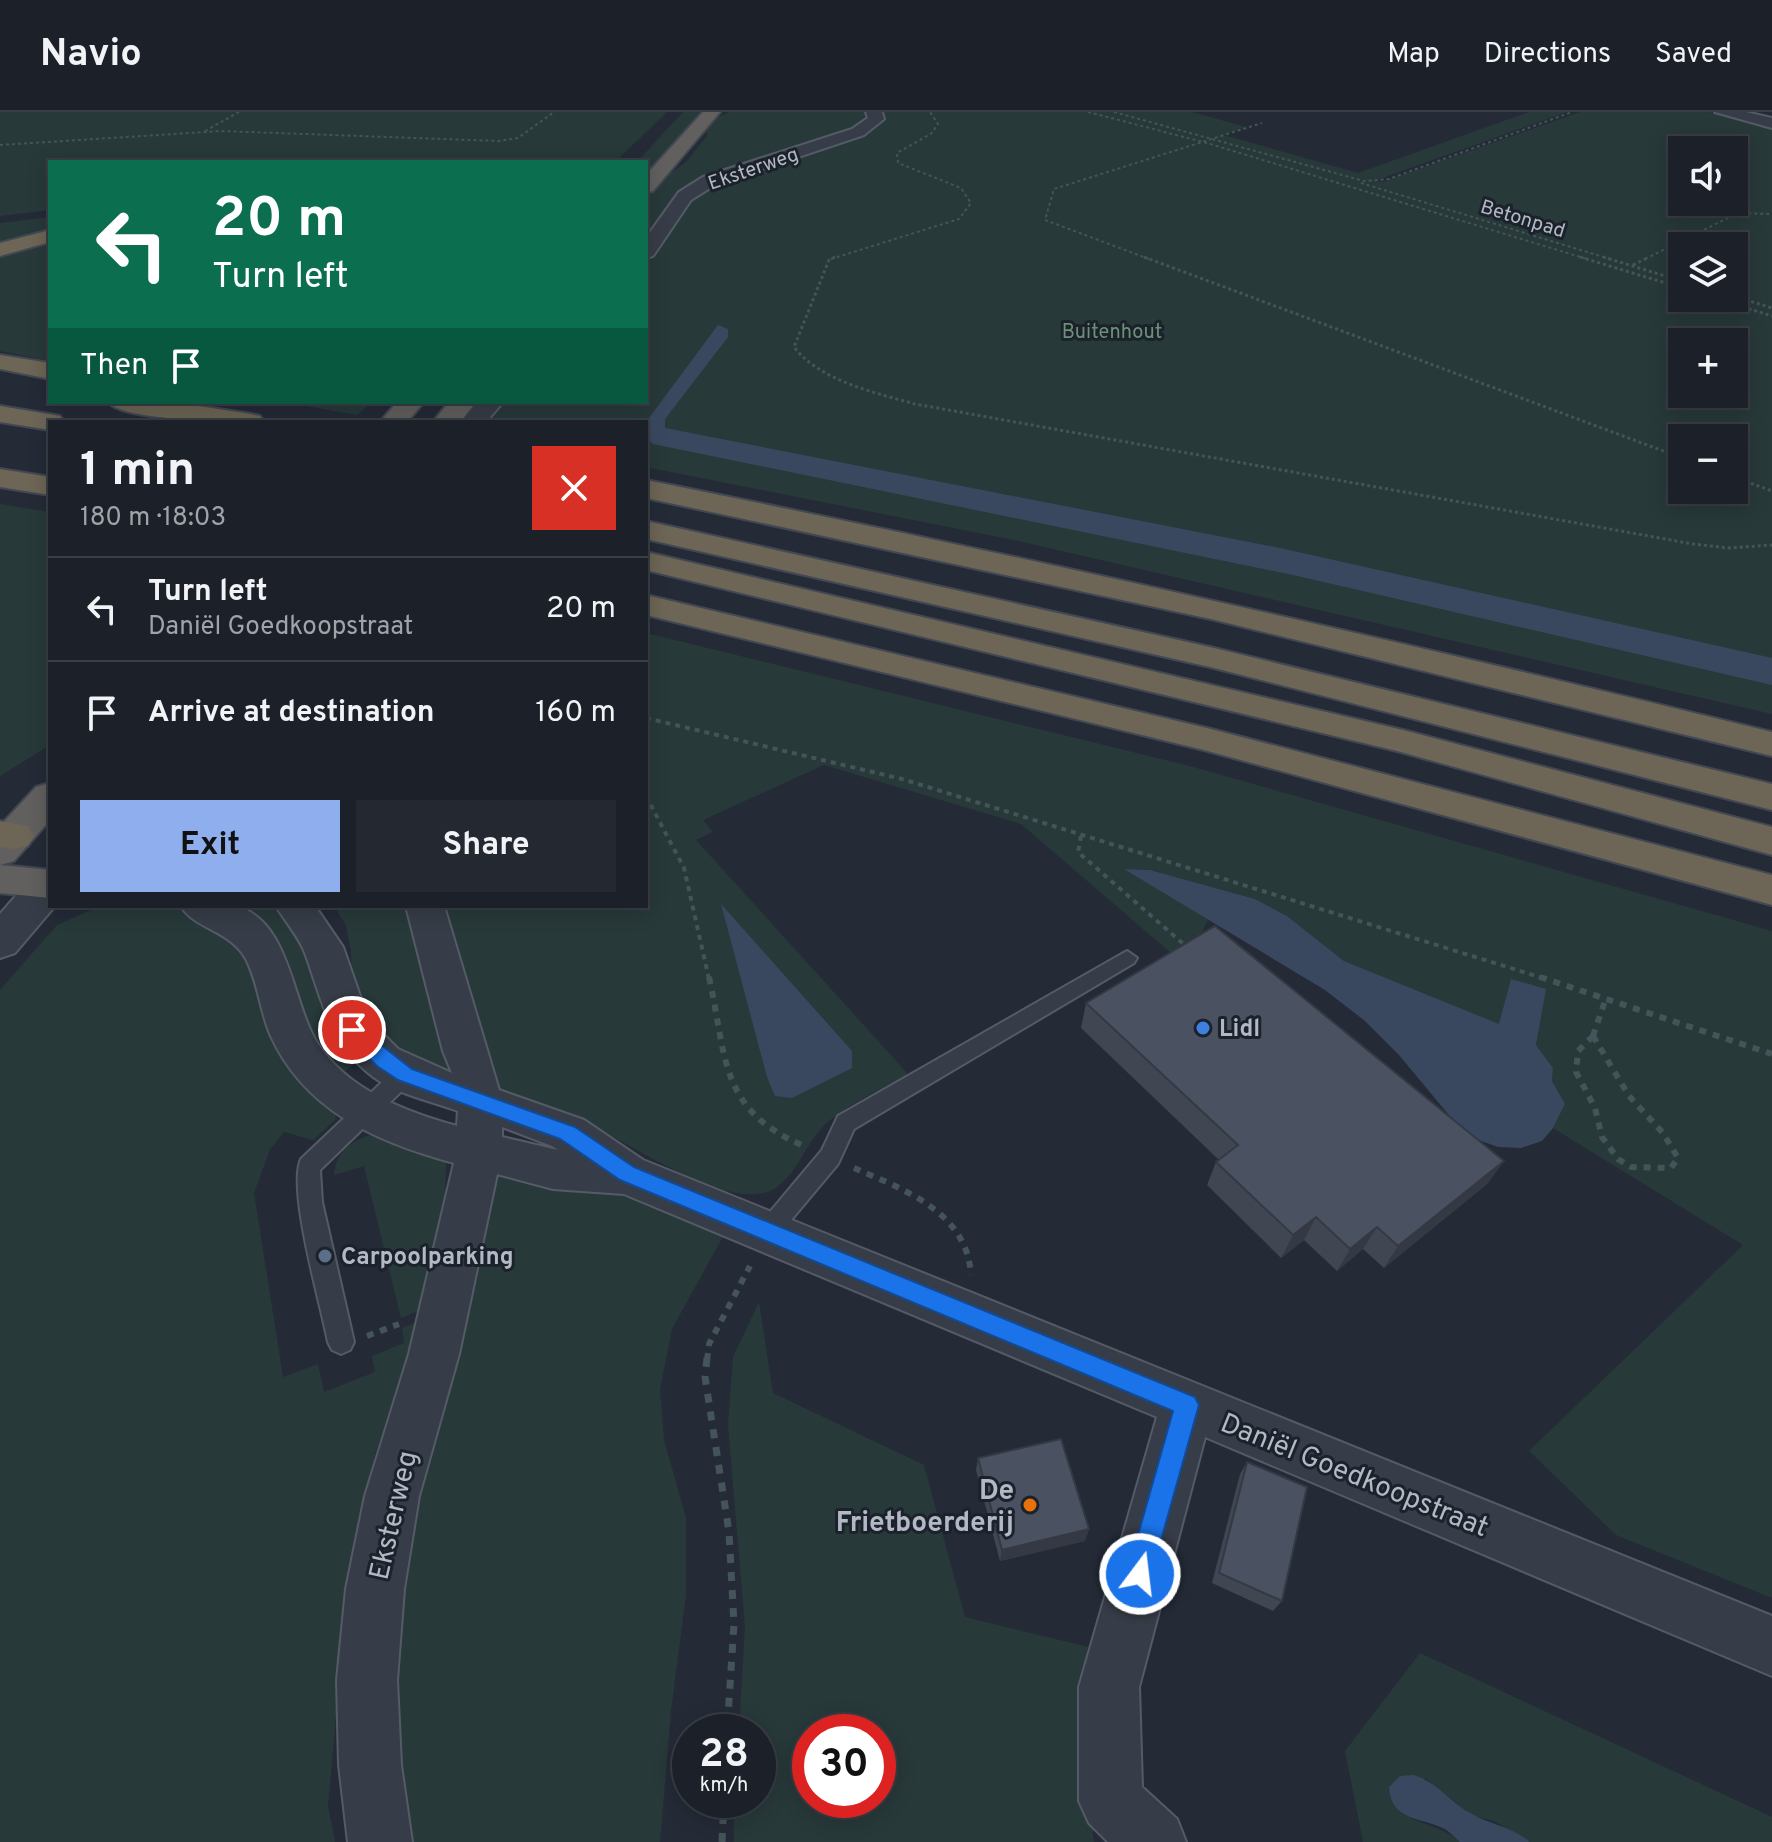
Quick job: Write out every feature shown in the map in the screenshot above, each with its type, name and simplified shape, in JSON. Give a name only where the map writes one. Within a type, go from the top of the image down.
[{"type":"highway","points":[[648,185],[712,112]]},
{"type":"highway","points":[[0,250],[48,237]]},
{"type":"highway","points":[[0,362],[48,371]]},
{"type":"highway","points":[[0,384],[48,391]]},
{"type":"highway","points":[[135,404],[240,420]]},
{"type":"highway","points":[[173,404],[217,416]]},
{"type":"highway","points":[[0,414],[48,422]]},
{"type":"highway","points":[[0,441],[48,449]]},
{"type":"highway","points":[[0,478],[48,489]]},
{"type":"highway","points":[[0,486],[48,489]]},
{"type":"highway","points":[[648,489],[985,557],[1517,679],[1772,744]]},
{"type":"highway","points":[[648,530],[1014,610],[1443,712],[1772,797]]},
{"type":"highway","points":[[648,561],[1403,741],[1772,841]]},
{"type":"highway","points":[[648,605],[836,647],[1383,784],[1772,890]]},
{"type":"highway","points":[[16,841],[48,799]]},
{"type":"highway","points":[[0,879],[48,884]]},
{"type":"street","name":"Eksterweg","points":[[648,249],[685,196],[709,181],[858,132],[876,119],[874,112]]},
{"type":"street","points":[[1723,112],[1772,123]]},
{"type":"street","points":[[0,942],[48,886]]},
{"type":"street","name":"Daniël Goedkoopstraat","points":[[204,908],[241,925],[261,947],[273,971],[293,1037],[305,1059],[327,1082],[366,1111],[414,1131],[469,1163],[627,1174]]},
{"type":"street","name":"Daniël Goedkoopstraat","points":[[296,908],[323,947],[342,1009],[352,1030],[383,1061],[405,1074],[568,1133],[627,1174],[1772,1646]]},
{"type":"street","name":"Eksterweg","points":[[380,1842],[370,1765],[367,1680],[375,1589],[392,1496],[434,1354],[444,1305],[469,1163],[470,1097],[475,1077],[464,1051],[426,908]]},
{"type":"street","points":[[1154,1842],[1111,1801],[1109,1687],[1187,1405]]},
{"type":"lane","points":[[768,1231],[830,1157],[846,1123],[1127,958]]},
{"type":"lane","points":[[341,1342],[307,1180],[309,1166],[405,1074]]},
{"type":"path","points":[[204,132],[239,112]]},
{"type":"path","points":[[0,145],[204,132],[499,141],[518,138],[554,112]]},
{"type":"path","points":[[930,112],[938,124],[932,133],[897,153],[898,163],[961,188],[971,203],[959,219],[843,253],[829,260],[794,347],[797,354],[827,371],[869,392],[915,404],[1693,544],[1728,548],[1772,545]]},
{"type":"path","points":[[1088,112],[1207,143],[1668,284]]},
{"type":"path","name":"Betonpad","points":[[1114,112],[1357,181],[1668,277]]},
{"type":"path","name":"Betonpad","points":[[1357,181],[1389,179],[1572,112]]},
{"type":"path","points":[[1262,123],[1207,143],[1054,189],[1045,220],[1668,453]]},
{"type":"path","points":[[1627,271],[1738,213],[1772,214]]},
{"type":"path","points":[[1748,300],[1772,308]]},
{"type":"path","points":[[1748,309],[1772,316]]},
{"type":"path","points":[[1748,482],[1772,491]]},
{"type":"path","points":[[648,718],[902,779],[1606,998],[1772,1054]]},
{"type":"path","points":[[648,800],[684,868],[734,1091],[745,1111],[769,1131],[896,1186],[930,1206],[953,1226],[968,1246],[972,1266],[969,1290],[955,1307]]},
{"type":"path","points":[[1081,836],[1078,852],[1191,950],[1159,969],[1127,958]]},
{"type":"path","points":[[1593,1036],[1629,1096],[1674,1147],[1678,1158],[1671,1168],[1631,1167],[1618,1159],[1602,1137],[1595,1108],[1576,1072],[1578,1051],[1593,1036],[1606,998]]},
{"type":"path","points":[[728,1714],[734,1624],[730,1547],[705,1377],[709,1344],[768,1231]]},
{"type":"path","points":[[341,1342],[376,1334],[444,1305]]},
{"type":"path","points":[[722,1842],[723,1818]]},
{"type":"green space","points":[[0,112],[667,112],[617,160],[48,160],[48,210],[0,216]]},
{"type":"green space","points":[[683,112],[701,112],[648,175],[648,160],[639,160]]},
{"type":"green space","points":[[730,112],[869,112],[864,126],[711,179],[648,241],[648,197],[666,176],[685,163],[707,136],[707,127],[715,118]]},
{"type":"green space","name":"Buitenhout","points":[[879,112],[1192,112],[1246,127],[1224,135],[1358,173],[1529,112],[1567,112],[1377,180],[1382,182],[1580,112],[1709,112],[1772,126],[1772,714],[1009,539],[648,467],[648,420],[484,420],[498,404],[648,404],[648,264],[683,209],[706,187],[872,130],[882,121]]},
{"type":"green space","points":[[48,217],[48,231],[0,243],[0,223]]},
{"type":"green space","points":[[48,240],[48,361],[0,351],[0,256]]},
{"type":"green space","points":[[295,404],[370,404],[357,415]]},
{"type":"green space","points":[[0,504],[48,512],[48,746],[0,776]]},
{"type":"green space","points":[[648,633],[1186,765],[1772,931],[1772,1598],[1616,1535],[1529,1451],[1743,1245],[1553,1128],[1565,1104],[1552,1081],[1553,1068],[1536,1045],[1545,989],[1500,1025],[1344,961],[1287,916],[1255,899],[1150,870],[1124,869],[1166,891],[1208,920],[1201,935],[1171,953],[1021,824],[824,765],[703,820],[713,832],[696,840],[908,1074],[829,1121],[785,1180],[777,1187],[758,1194],[735,1193],[709,1185],[587,1124],[490,1089],[442,908],[648,908]]},
{"type":"green space","points":[[95,908],[141,908],[182,910],[232,933],[336,1112],[335,1120],[313,1140],[284,1132],[270,1149],[254,1193],[283,1377],[318,1364],[324,1392],[375,1372],[372,1356],[404,1343],[402,1328],[420,1321],[376,1452],[347,1594],[328,1806],[335,1842],[0,1842],[0,990],[57,925]]},
{"type":"green space","points":[[233,908],[282,908],[296,920],[362,1058],[339,1076],[299,1015],[285,955],[268,933]]},
{"type":"green space","points":[[335,908],[410,908],[449,1053],[449,1074],[389,1052],[352,995],[351,951],[346,925]]},
{"type":"green space","points":[[378,1133],[446,1155],[445,1215],[423,1309],[401,1318],[364,1166],[334,1175],[338,1159],[348,1146]]},
{"type":"green space","points":[[492,1163],[624,1196],[726,1231],[672,1329],[660,1389],[664,1440],[686,1518],[686,1594],[671,1711],[660,1842],[405,1842],[394,1691],[402,1581],[410,1521],[434,1400]]},
{"type":"green space","points":[[759,1302],[773,1393],[924,1465],[965,1617],[1088,1647],[1080,1722],[1094,1842],[734,1842],[734,1818],[776,1818],[776,1714],[740,1714],[745,1626],[728,1425],[733,1357]]},
{"type":"green space","points":[[1420,1653],[1772,1817],[1772,1842],[1530,1842],[1494,1821],[1473,1816],[1425,1778],[1400,1812],[1446,1832],[1460,1842],[1363,1842],[1345,1751]]},
{"type":"water","points":[[718,325],[728,329],[728,337],[665,419],[665,428],[1280,548],[1772,658],[1772,685],[1293,575],[653,444],[648,440],[647,420]]},
{"type":"water","points":[[1124,869],[1150,870],[1255,899],[1287,916],[1344,961],[1499,1024],[1511,979],[1546,989],[1536,1045],[1553,1068],[1552,1081],[1565,1104],[1553,1128],[1542,1141],[1521,1148],[1498,1147],[1463,1132],[1399,1055],[1365,1021],[1325,990]]},
{"type":"water","points":[[721,904],[852,1051],[852,1068],[792,1098],[775,1096],[767,1077]]},
{"type":"water","points":[[1413,1775],[1430,1782],[1472,1814],[1530,1842],[1460,1842],[1445,1829],[1402,1813],[1395,1807],[1389,1787],[1400,1776]]},
{"type":"building","points":[[1215,926],[1504,1161],[1398,1246],[1377,1227],[1350,1249],[1316,1217],[1293,1235],[1216,1162],[1238,1145],[1086,1003]]},
{"type":"building","points":[[1061,1439],[1089,1529],[1002,1550],[978,1458]]},
{"type":"building","points":[[1247,1462],[1307,1487],[1282,1601],[1219,1573]]},
{"type":"place","name":"Lidl","points":[[1203,1028]]},
{"type":"place","name":"Carpoolparking","points":[[325,1256]]},
{"type":"place","name":"De Frietboerderij","points":[[1030,1505]]},
{"type":"route","points":[[352,1030],[383,1061],[405,1074],[568,1133],[627,1174],[1187,1405],[1140,1574]]}]
